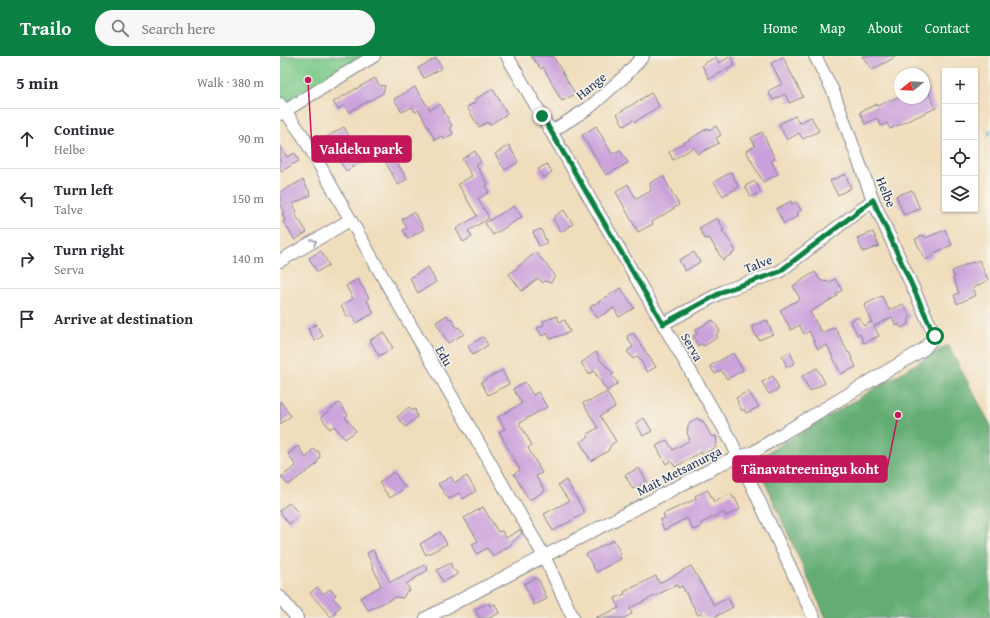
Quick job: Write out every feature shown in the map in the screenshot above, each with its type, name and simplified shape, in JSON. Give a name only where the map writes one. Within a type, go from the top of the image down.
[{"type":"street","points":[[282,110],[374,56]]},
{"type":"street","name":"Serva","points":[[507,56],[727,434],[814,618]]},
{"type":"street","name":"Hange","points":[[551,132],[590,107],[626,75],[643,56]]},
{"type":"street","name":"Helbe","points":[[815,56],[833,91],[873,200],[935,336]]},
{"type":"street","name":"Edu","points":[[282,110],[303,136],[544,556],[574,618]]},
{"type":"street","name":"Talve","points":[[663,324],[724,291],[779,272],[873,200]]},
{"type":"street","points":[[280,261],[350,220]]},
{"type":"street","name":"Mait Metsanurga","points":[[426,618],[725,462],[754,452],[924,349],[935,336]]},
{"type":"street","points":[[280,597],[297,618]]},
{"type":"green space","points":[[280,56],[374,56],[285,111],[280,104]]},
{"type":"green space","points":[[948,345],[990,424],[990,618],[826,618],[755,460]]},
{"type":"building","points":[[531,56],[553,56],[575,94],[562,101],[543,67],[541,69]]},
{"type":"building","points":[[731,56],[735,65],[709,79],[702,65],[716,57],[719,63]]},
{"type":"building","points":[[862,56],[897,56],[872,70]]},
{"type":"building","points":[[783,57],[803,97],[789,103],[785,94],[773,100],[768,91],[782,84],[771,63]]},
{"type":"building","points":[[436,58],[442,68],[424,78],[418,68]]},
{"type":"building","points":[[375,78],[379,85],[385,86],[383,93],[349,112],[345,105],[338,109],[333,102]]},
{"type":"building","points":[[415,87],[430,110],[440,104],[452,126],[450,127],[453,134],[444,139],[442,136],[435,140],[419,110],[415,112],[412,107],[402,112],[394,99]]},
{"type":"building","points":[[493,89],[507,114],[489,125],[488,122],[479,127],[467,107],[476,102],[474,100]]},
{"type":"building","points":[[651,93],[659,106],[635,122],[633,120],[624,126],[617,114]]},
{"type":"building","points":[[930,95],[936,108],[890,129],[887,123],[881,126],[877,118],[865,124],[860,112],[877,104],[877,106],[894,99],[894,104],[930,104]]},
{"type":"building","points":[[795,116],[799,123],[811,117],[819,131],[803,139],[799,133],[787,140],[779,124]]},
{"type":"building","points":[[596,126],[612,154],[620,150],[628,163],[606,175],[582,135]]},
{"type":"building","points":[[716,126],[721,135],[716,138],[719,143],[698,154],[694,147],[673,160],[669,152],[708,128],[709,130]]},
{"type":"building","points":[[344,127],[363,161],[346,171],[325,138]]},
{"type":"building","points":[[762,132],[775,159],[771,161],[778,174],[763,182],[746,151],[755,146],[751,138]]},
{"type":"building","points":[[398,142],[406,158],[397,163],[407,179],[398,185],[380,152]]},
{"type":"building","points":[[280,145],[287,157],[295,153],[299,161],[280,172]]},
{"type":"building","points":[[509,145],[518,162],[505,170],[495,154]]},
{"type":"building","points":[[475,151],[481,162],[476,165],[488,184],[485,186],[489,192],[478,199],[489,218],[468,231],[472,237],[463,242],[456,229],[477,216],[458,184],[472,176],[462,159]]},
{"type":"building","points":[[547,164],[552,172],[543,178],[538,169]]},
{"type":"building","points":[[731,172],[739,187],[723,196],[714,182]]},
{"type":"building","points":[[845,174],[851,188],[838,195],[830,181]]},
{"type":"building","points":[[663,176],[679,205],[652,222],[653,224],[638,232],[616,192],[628,184],[636,199],[651,191],[650,183]]},
{"type":"building","points":[[303,180],[311,195],[293,204],[297,212],[295,214],[307,232],[295,240],[283,221],[285,220],[282,213],[284,213],[280,205],[280,192]]},
{"type":"building","points":[[755,181],[761,192],[751,197],[745,186]]},
{"type":"building","points":[[912,190],[920,209],[904,215],[896,196]]},
{"type":"building","points":[[791,201],[792,204],[796,202],[801,210],[797,213],[798,216],[784,224],[776,209]]},
{"type":"building","points":[[514,206],[522,217],[493,235],[485,223]]},
{"type":"building","points":[[564,210],[573,224],[561,232],[553,219]]},
{"type":"building","points":[[414,212],[424,229],[408,239],[403,230],[407,228],[402,219]]},
{"type":"building","points":[[717,218],[724,229],[722,230],[736,251],[723,260],[709,238],[705,239],[699,228]]},
{"type":"building","points":[[541,229],[547,243],[539,246],[533,232]]},
{"type":"building","points":[[945,230],[952,245],[932,254],[933,256],[925,260],[915,239],[924,235],[925,238]]},
{"type":"building","points":[[873,232],[879,246],[863,252],[857,238]]},
{"type":"building","points":[[321,251],[329,265],[317,272],[309,258]]},
{"type":"building","points":[[536,252],[555,275],[551,283],[545,281],[543,283],[538,278],[522,291],[509,274]]},
{"type":"building","points":[[694,252],[700,262],[685,271],[679,260]]},
{"type":"building","points":[[979,260],[988,280],[973,288],[976,295],[957,304],[954,295],[959,293],[952,271]]},
{"type":"building","points":[[428,267],[436,282],[418,293],[410,278]]},
{"type":"building","points":[[815,272],[821,281],[830,282],[835,279],[842,290],[836,294],[837,296],[810,312],[822,333],[835,327],[848,353],[849,352],[856,367],[841,374],[827,345],[818,349],[809,331],[804,334],[799,325],[791,330],[780,310],[800,299],[793,286]]},
{"type":"building","points":[[358,279],[369,298],[366,299],[374,313],[356,323],[352,315],[348,318],[341,306],[353,299],[346,286]]},
{"type":"building","points":[[621,288],[634,308],[619,317],[614,308],[597,318],[590,307]]},
{"type":"building","points":[[882,296],[889,310],[903,304],[911,318],[908,320],[910,323],[901,328],[899,324],[896,326],[892,317],[874,326],[879,336],[864,343],[860,334],[858,335],[850,321],[858,317],[864,326],[871,322],[872,323],[864,305]]},
{"type":"building","points":[[447,315],[449,319],[451,318],[457,328],[459,327],[464,334],[448,343],[436,322]]},
{"type":"building","points":[[557,316],[559,322],[565,320],[570,332],[550,339],[547,333],[542,336],[537,328],[544,325],[543,321]]},
{"type":"building","points":[[713,320],[720,331],[716,334],[718,337],[704,346],[702,344],[698,346],[693,336],[697,334],[695,330]]},
{"type":"building","points":[[767,320],[773,334],[759,340],[757,336],[756,337],[752,326]]},
{"type":"building","points":[[316,324],[323,336],[315,341],[308,329]]},
{"type":"building","points":[[384,332],[393,348],[379,356],[370,340]]},
{"type":"building","points":[[633,333],[656,367],[647,372],[638,356],[633,359],[627,351],[633,347],[627,336]]},
{"type":"building","points":[[483,337],[488,345],[473,355],[468,346]]},
{"type":"building","points":[[596,352],[601,361],[614,374],[611,375],[618,383],[607,391],[594,371],[589,374],[581,363]]},
{"type":"building","points":[[790,352],[795,363],[787,367],[782,356]]},
{"type":"building","points":[[733,353],[743,370],[727,379],[721,370],[715,374],[710,366]]},
{"type":"building","points":[[817,368],[825,383],[810,391],[802,376]]},
{"type":"building","points":[[502,370],[509,384],[488,395],[481,382]]},
{"type":"building","points":[[773,376],[779,389],[769,394],[762,382]]},
{"type":"building","points":[[525,382],[533,395],[538,392],[547,407],[519,423],[532,445],[528,448],[542,473],[536,476],[545,491],[529,500],[514,474],[520,470],[499,432],[505,429],[498,417],[522,403],[513,389]]},
{"type":"building","points":[[748,391],[759,407],[746,413],[744,409],[742,411],[736,398]]},
{"type":"building","points":[[607,392],[615,407],[600,416],[616,441],[611,445],[608,451],[591,461],[580,442],[589,437],[587,434],[598,428],[583,403]]},
{"type":"building","points":[[280,401],[291,416],[280,424]]},
{"type":"building","points":[[339,403],[348,415],[345,417],[356,431],[345,439],[334,426],[330,429],[321,417]]},
{"type":"building","points":[[409,407],[412,411],[415,409],[417,417],[406,427],[397,417]]},
{"type":"building","points":[[644,418],[652,431],[643,436],[636,423]]},
{"type":"building","points":[[698,418],[700,421],[702,420],[712,437],[716,436],[716,447],[703,455],[701,452],[675,467],[671,461],[666,464],[656,446],[667,440],[673,450],[690,440],[687,433],[688,426],[691,422]]},
{"type":"building","points":[[298,446],[306,458],[313,449],[319,452],[320,456],[316,465],[288,485],[281,477],[296,466],[288,454]]},
{"type":"building","points":[[639,468],[647,482],[633,489],[625,475]]},
{"type":"building","points":[[394,472],[405,488],[390,498],[379,483]]},
{"type":"building","points":[[467,476],[476,491],[463,499],[459,493],[449,499],[438,484],[451,477],[455,483]]},
{"type":"building","points":[[566,480],[585,513],[553,531],[544,514],[569,501],[558,485]]},
{"type":"building","points":[[708,490],[714,502],[731,494],[734,499],[735,498],[740,509],[726,516],[724,512],[701,523],[702,526],[693,530],[687,518],[664,530],[660,520],[665,518],[663,514],[696,499],[695,496]]},
{"type":"building","points":[[289,503],[300,514],[289,524],[280,510]]},
{"type":"building","points":[[483,507],[498,532],[502,531],[506,538],[520,530],[522,533],[509,546],[493,556],[487,548],[477,554],[472,544],[478,541],[464,518]]},
{"type":"building","points":[[440,532],[447,544],[426,555],[420,544]]},
{"type":"building","points":[[614,540],[621,554],[619,555],[621,559],[596,572],[586,554]]},
{"type":"building","points":[[373,550],[390,582],[425,565],[428,570],[406,584],[410,590],[406,592],[403,598],[396,597],[368,610],[360,598],[381,586],[367,553]]},
{"type":"building","points":[[451,563],[452,568],[458,574],[443,582],[437,570]]},
{"type":"building","points":[[691,566],[714,605],[728,598],[733,607],[713,618],[705,618],[702,613],[698,615],[682,586],[678,588],[677,585],[630,608],[632,614],[624,618],[595,618],[619,608],[615,598],[625,594],[624,592],[656,576],[659,583]]},
{"type":"building","points":[[535,578],[539,580],[547,599],[534,605],[524,584]]},
{"type":"building","points":[[317,587],[323,594],[330,589],[336,595],[333,598],[341,606],[331,617],[310,593]]},
{"type":"building","points":[[489,603],[490,606],[495,604],[499,613],[489,618],[479,618],[475,609]]},
{"type":"place","name":"Valdeku park","points":[[308,80]]},
{"type":"place","name":"Tänavatreeningu koht","points":[[898,415]]},
{"type":"route","points":[[542,116],[663,324],[724,291],[779,272],[873,200],[935,336]]}]
